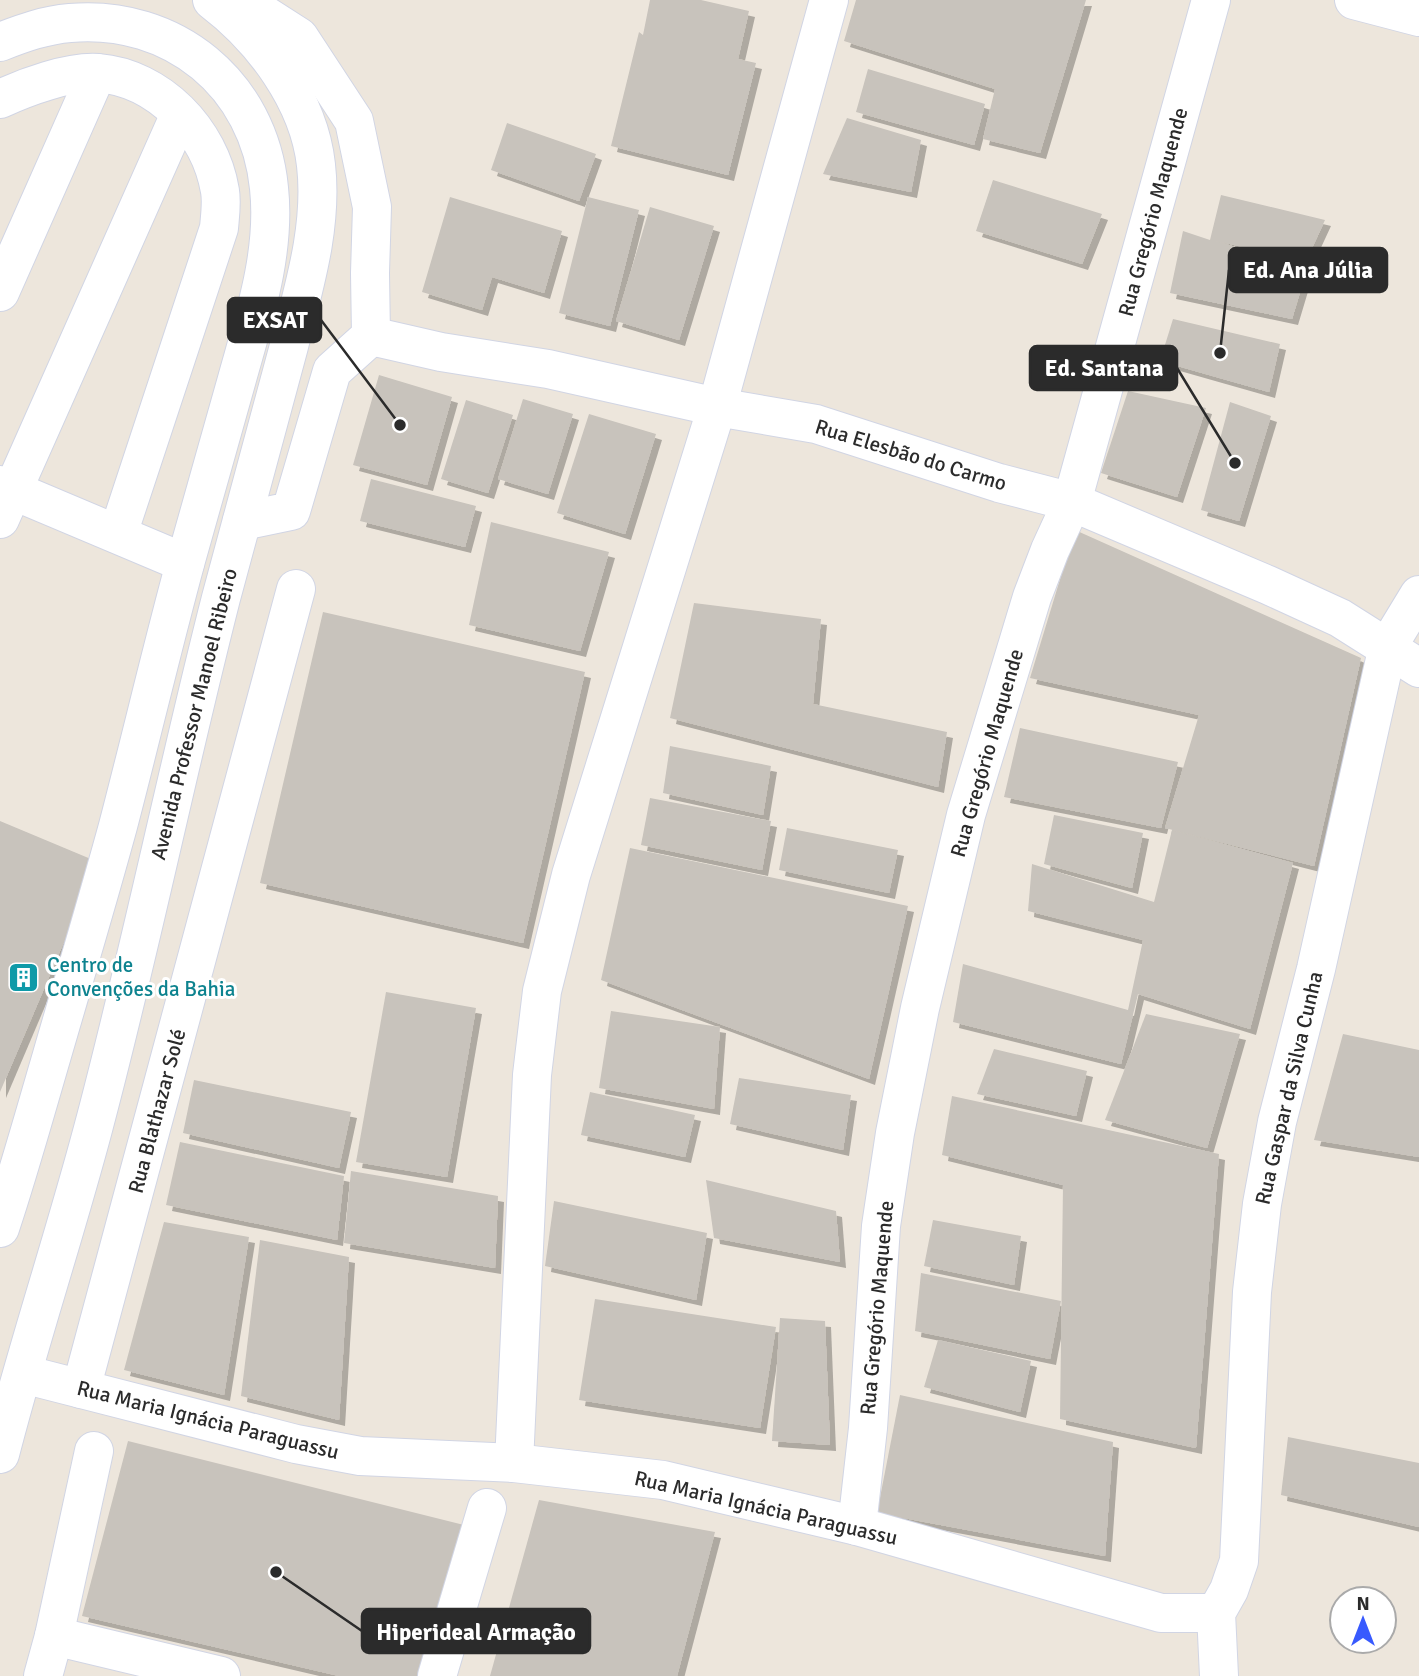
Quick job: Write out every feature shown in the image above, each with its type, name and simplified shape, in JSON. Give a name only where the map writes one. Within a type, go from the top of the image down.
[{"type":"street","points":[[514,1463],[533,1074],[542,992],[571,875],[717,407],[829,0]]},
{"type":"street","name":"Rua Gregório Maquende","points":[[857,1526],[868,1428],[881,1226],[895,1133],[918,1021],[966,815],[1032,597],[1072,502],[1211,0]]},
{"type":"street","points":[[1354,0],[1419,18]]},
{"type":"street","points":[[223,8],[260,12],[299,37],[354,121],[372,207],[371,336],[332,371],[291,511],[242,521]]},
{"type":"street","name":"Avenida Professor Manoel Ribeiro","points":[[0,1454],[93,1128],[192,715],[310,265],[317,196],[312,139],[283,77],[264,50],[223,8]]},
{"type":"street","points":[[0,41],[45,26],[96,22],[152,33],[186,50],[226,82],[255,129],[270,188],[270,224],[258,301],[185,563],[117,829],[0,1228]]},
{"type":"street","points":[[1,100],[50,80],[97,73],[130,81],[161,95],[180,114],[206,148],[220,191],[219,228],[118,534]]},
{"type":"street","points":[[0,292],[97,73]]},
{"type":"street","points":[[180,114],[4,498],[118,534],[185,563]]},
{"type":"street","name":"Rua Elesbão do Carmo","points":[[371,336],[441,352],[548,369],[717,407],[816,424],[999,483],[1072,502],[1340,618],[1419,668]]},
{"type":"street","name":"Rua Blathazar Solé","points":[[81,1389],[296,589]]},
{"type":"street","name":"Rua Gaspar da Silva Cunha","points":[[1219,1676],[1216,1613],[1229,1590],[1239,1560],[1252,1292],[1262,1204],[1277,1122],[1316,969],[1388,646],[1419,595]]},
{"type":"street","name":"Rua Maria Ignácia Paraguassu","points":[[23,1374],[296,1444],[360,1456],[514,1463],[663,1480],[857,1526],[1161,1613],[1216,1613]]},
{"type":"street","points":[[43,1676],[94,1451]]},
{"type":"street","points":[[437,1676],[487,1508]]},
{"type":"street","points":[[54,1636],[221,1676]]},
{"type":"building","points":[[650,0],[701,0],[749,11],[738,59],[756,63],[728,175],[611,146],[639,32],[643,35]]},
{"type":"building","points":[[856,0],[1086,0],[1040,153],[983,139],[995,89],[844,41]]},
{"type":"building","points":[[868,69],[985,104],[974,145],[856,112]]},
{"type":"building","points":[[847,118],[921,140],[911,192],[823,174]]},
{"type":"building","points":[[507,123],[596,154],[579,201],[491,170]]},
{"type":"building","points":[[993,180],[1102,214],[1082,264],[976,231]]},
{"type":"building","points":[[1221,195],[1325,220],[1306,261],[1216,241],[1307,269],[1292,319],[1170,293],[1183,231],[1210,240]]},
{"type":"building","points":[[450,197],[562,231],[544,293],[492,277],[482,310],[422,292]]},
{"type":"building","points":[[588,197],[639,210],[610,326],[559,313]]},
{"type":"building","points":[[650,207],[714,226],[679,340],[616,321]]},
{"type":"building","points":[[1173,319],[1280,344],[1269,392],[1160,361]]},
{"type":"building","points":[[379,375],[452,397],[427,485],[353,465]]},
{"type":"building","points":[[1128,391],[1206,408],[1177,497],[1101,473]]},
{"type":"building","points":[[523,399],[573,414],[548,494],[498,479]]},
{"type":"building","points":[[466,400],[513,415],[488,493],[441,479]]},
{"type":"building","points":[[1230,402],[1271,416],[1239,521],[1201,510]]},
{"type":"building","points":[[589,414],[656,434],[625,534],[557,513]]},
{"type":"building","points":[[371,479],[476,506],[465,547],[360,521]]},
{"type":"building","points":[[491,522],[609,552],[580,651],[469,625]]},
{"type":"building","points":[[1075,530],[1361,658],[1314,866],[1165,828],[1199,715],[1030,678]]},
{"type":"building","points":[[694,603],[821,619],[813,704],[947,732],[938,787],[670,718]]},
{"type":"building","points":[[323,612],[585,672],[523,943],[260,883]]},
{"type":"building","points":[[1020,728],[1178,762],[1161,828],[1004,797]]},
{"type":"building","points":[[670,746],[771,766],[763,815],[663,793]]},
{"type":"building","points":[[650,798],[771,821],[762,870],[641,845]]},
{"type":"building","points":[[1054,815],[1143,833],[1132,888],[1044,864]]},
{"type":"building","name":"Centro de Convenções da Bahia","points":[[0,821],[98,862],[0,1092]]},
{"type":"building","points":[[787,828],[898,850],[889,893],[779,870]]},
{"type":"building","points":[[1172,830],[1293,863],[1250,1029],[1138,994],[1121,1064],[953,1022],[963,964],[1128,1010],[1143,940],[1028,911],[1032,864],[1154,902]]},
{"type":"building","points":[[630,848],[908,906],[869,1079],[601,980]]},
{"type":"building","points":[[386,992],[476,1008],[447,1177],[356,1162]]},
{"type":"building","points":[[611,1011],[720,1027],[714,1109],[599,1088]]},
{"type":"building","points":[[1146,1014],[1240,1034],[1207,1148],[1105,1120]]},
{"type":"building","points":[[1343,1034],[1419,1050],[1419,1157],[1314,1140]]},
{"type":"building","points":[[994,1049],[1087,1071],[1076,1116],[977,1094]]},
{"type":"building","points":[[739,1078],[851,1095],[843,1150],[730,1124]]},
{"type":"building","points":[[194,1080],[351,1112],[339,1168],[183,1133]]},
{"type":"building","points":[[590,1092],[695,1115],[685,1157],[581,1135]]},
{"type":"building","points":[[952,1096],[1219,1154],[1196,1448],[1060,1419],[1063,1185],[942,1155]]},
{"type":"building","points":[[180,1142],[344,1176],[337,1240],[166,1205]]},
{"type":"building","points":[[351,1171],[498,1196],[495,1268],[344,1243]]},
{"type":"building","points":[[706,1180],[836,1211],[840,1262],[714,1238]]},
{"type":"building","points":[[554,1201],[707,1233],[696,1300],[545,1266]]},
{"type":"building","points":[[933,1220],[1021,1236],[1014,1285],[924,1266]]},
{"type":"building","points":[[164,1222],[249,1237],[224,1395],[124,1370]]},
{"type":"building","points":[[260,1240],[349,1257],[339,1420],[241,1396]]},
{"type":"building","points":[[921,1273],[1061,1301],[1050,1359],[915,1331]]},
{"type":"building","points":[[595,1299],[776,1327],[760,1428],[579,1400]]},
{"type":"building","points":[[780,1318],[825,1321],[830,1445],[772,1441]]},
{"type":"building","points":[[938,1340],[1031,1361],[1020,1412],[924,1387]]},
{"type":"building","points":[[900,1395],[1113,1442],[1105,1556],[877,1513]]},
{"type":"building","points":[[1288,1437],[1419,1463],[1419,1527],[1281,1495]]},
{"type":"building","points":[[128,1441],[472,1527],[427,1676],[339,1676],[82,1616]]},
{"type":"building","points":[[539,1500],[715,1532],[677,1676],[490,1676]]},
{"type":"place","name":"Ed. Ana Júlia","points":[[1220,353]]},
{"type":"place","name":"EXSAT","points":[[400,425]]},
{"type":"place","name":"Ed. Santana","points":[[1235,463]]},
{"type":"place","name":"Centro de Convenções da Bahia","points":[[24,977]]},
{"type":"place","name":"Hiperideal Armação","points":[[276,1572]]}]
